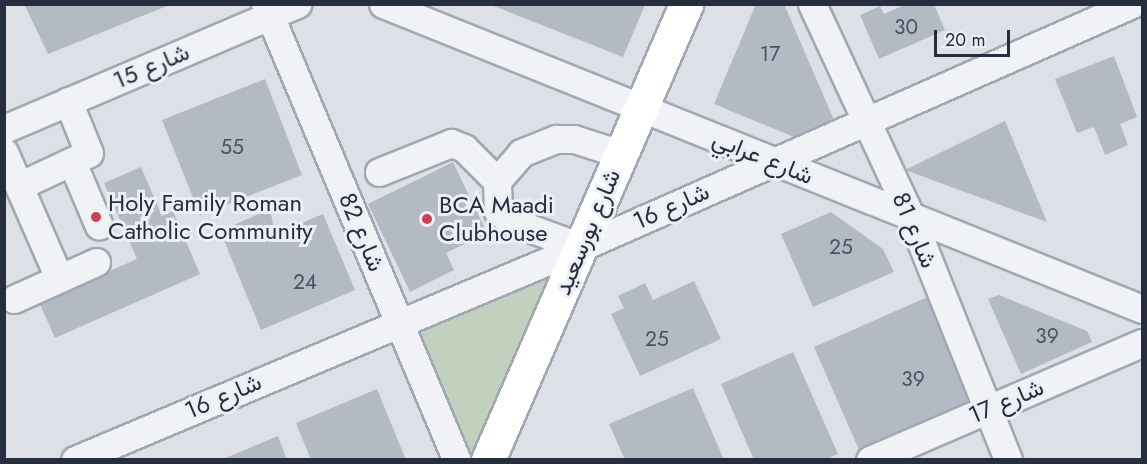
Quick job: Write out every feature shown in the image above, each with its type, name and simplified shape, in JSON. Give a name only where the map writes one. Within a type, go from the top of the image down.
[{"type":"main road","name":"شارع بورسعيد","points":[[488,459],[686,4]]},
{"type":"street","name":"شارع 15","points":[[4,129],[268,9],[297,4]]},
{"type":"street","name":"شارع عرابي","points":[[383,4],[1143,309]]},
{"type":"street","name":"شارع 81","points":[[812,4],[911,217],[1008,459]]},
{"type":"street","name":"شارع 16","points":[[75,459],[399,321],[581,247],[864,118],[1131,4]]},
{"type":"street","name":"شارع 82","points":[[268,9],[457,459]]},
{"type":"street","points":[[19,186],[72,162],[89,150],[68,101]]},
{"type":"street","points":[[581,247],[510,221],[498,211],[497,181],[521,153],[556,139],[574,139],[621,154]]},
{"type":"street","points":[[379,172],[450,143],[464,148],[497,181]]},
{"type":"street","points":[[4,152],[59,278]]},
{"type":"street","points":[[72,162],[99,226]]},
{"type":"street","points":[[14,299],[96,262]]},
{"type":"street","name":"شارع 17","points":[[870,459],[1143,343]]},
{"type":"green space","points":[[563,264],[476,459],[468,459],[413,326]]},
{"type":"building","points":[[24,4],[172,4],[48,54]]},
{"type":"building","points":[[756,4],[784,4],[837,127],[801,140],[714,104]]},
{"type":"building","points":[[906,4],[934,4],[945,30],[879,59],[860,15],[880,6],[884,14]]},
{"type":"building","points":[[491,5],[645,5],[623,57]]},
{"type":"building","points":[[1114,56],[1137,117],[1120,124],[1128,145],[1105,155],[1094,127],[1077,133],[1055,79]]},
{"type":"building","points":[[265,79],[302,175],[200,215],[162,120]]},
{"type":"building","points":[[1005,121],[1047,222],[905,170]]},
{"type":"building","name":"BCA Maadi Clubhouse","points":[[453,162],[487,233],[446,253],[454,270],[410,292],[368,204]]},
{"type":"building","points":[[141,167],[162,216],[173,211],[200,274],[55,338],[39,302],[137,259],[104,183]]},
{"type":"building","points":[[270,209],[275,234],[323,214],[355,290],[261,330],[220,231]]},
{"type":"building","points":[[831,212],[883,249],[894,272],[813,307],[781,234]]},
{"type":"building","points":[[694,281],[721,339],[640,376],[611,314],[624,308],[618,296],[645,283],[653,300]]},
{"type":"building","points":[[932,295],[977,398],[859,450],[814,347]]},
{"type":"building","points":[[999,295],[1087,331],[1092,342],[1021,374],[988,299]]},
{"type":"building","points":[[793,352],[838,454],[825,460],[754,460],[721,384]]},
{"type":"building","points":[[693,388],[724,460],[625,460],[609,424]]},
{"type":"building","points":[[377,389],[406,460],[311,460],[296,423]]},
{"type":"building","points":[[278,436],[287,460],[223,460],[223,459]]},
{"type":"place","name":"Holy Family Roman Catholic Community","points":[[96,217]]},
{"type":"place","name":"BCA Maadi Clubhouse","points":[[427,219]]}]
